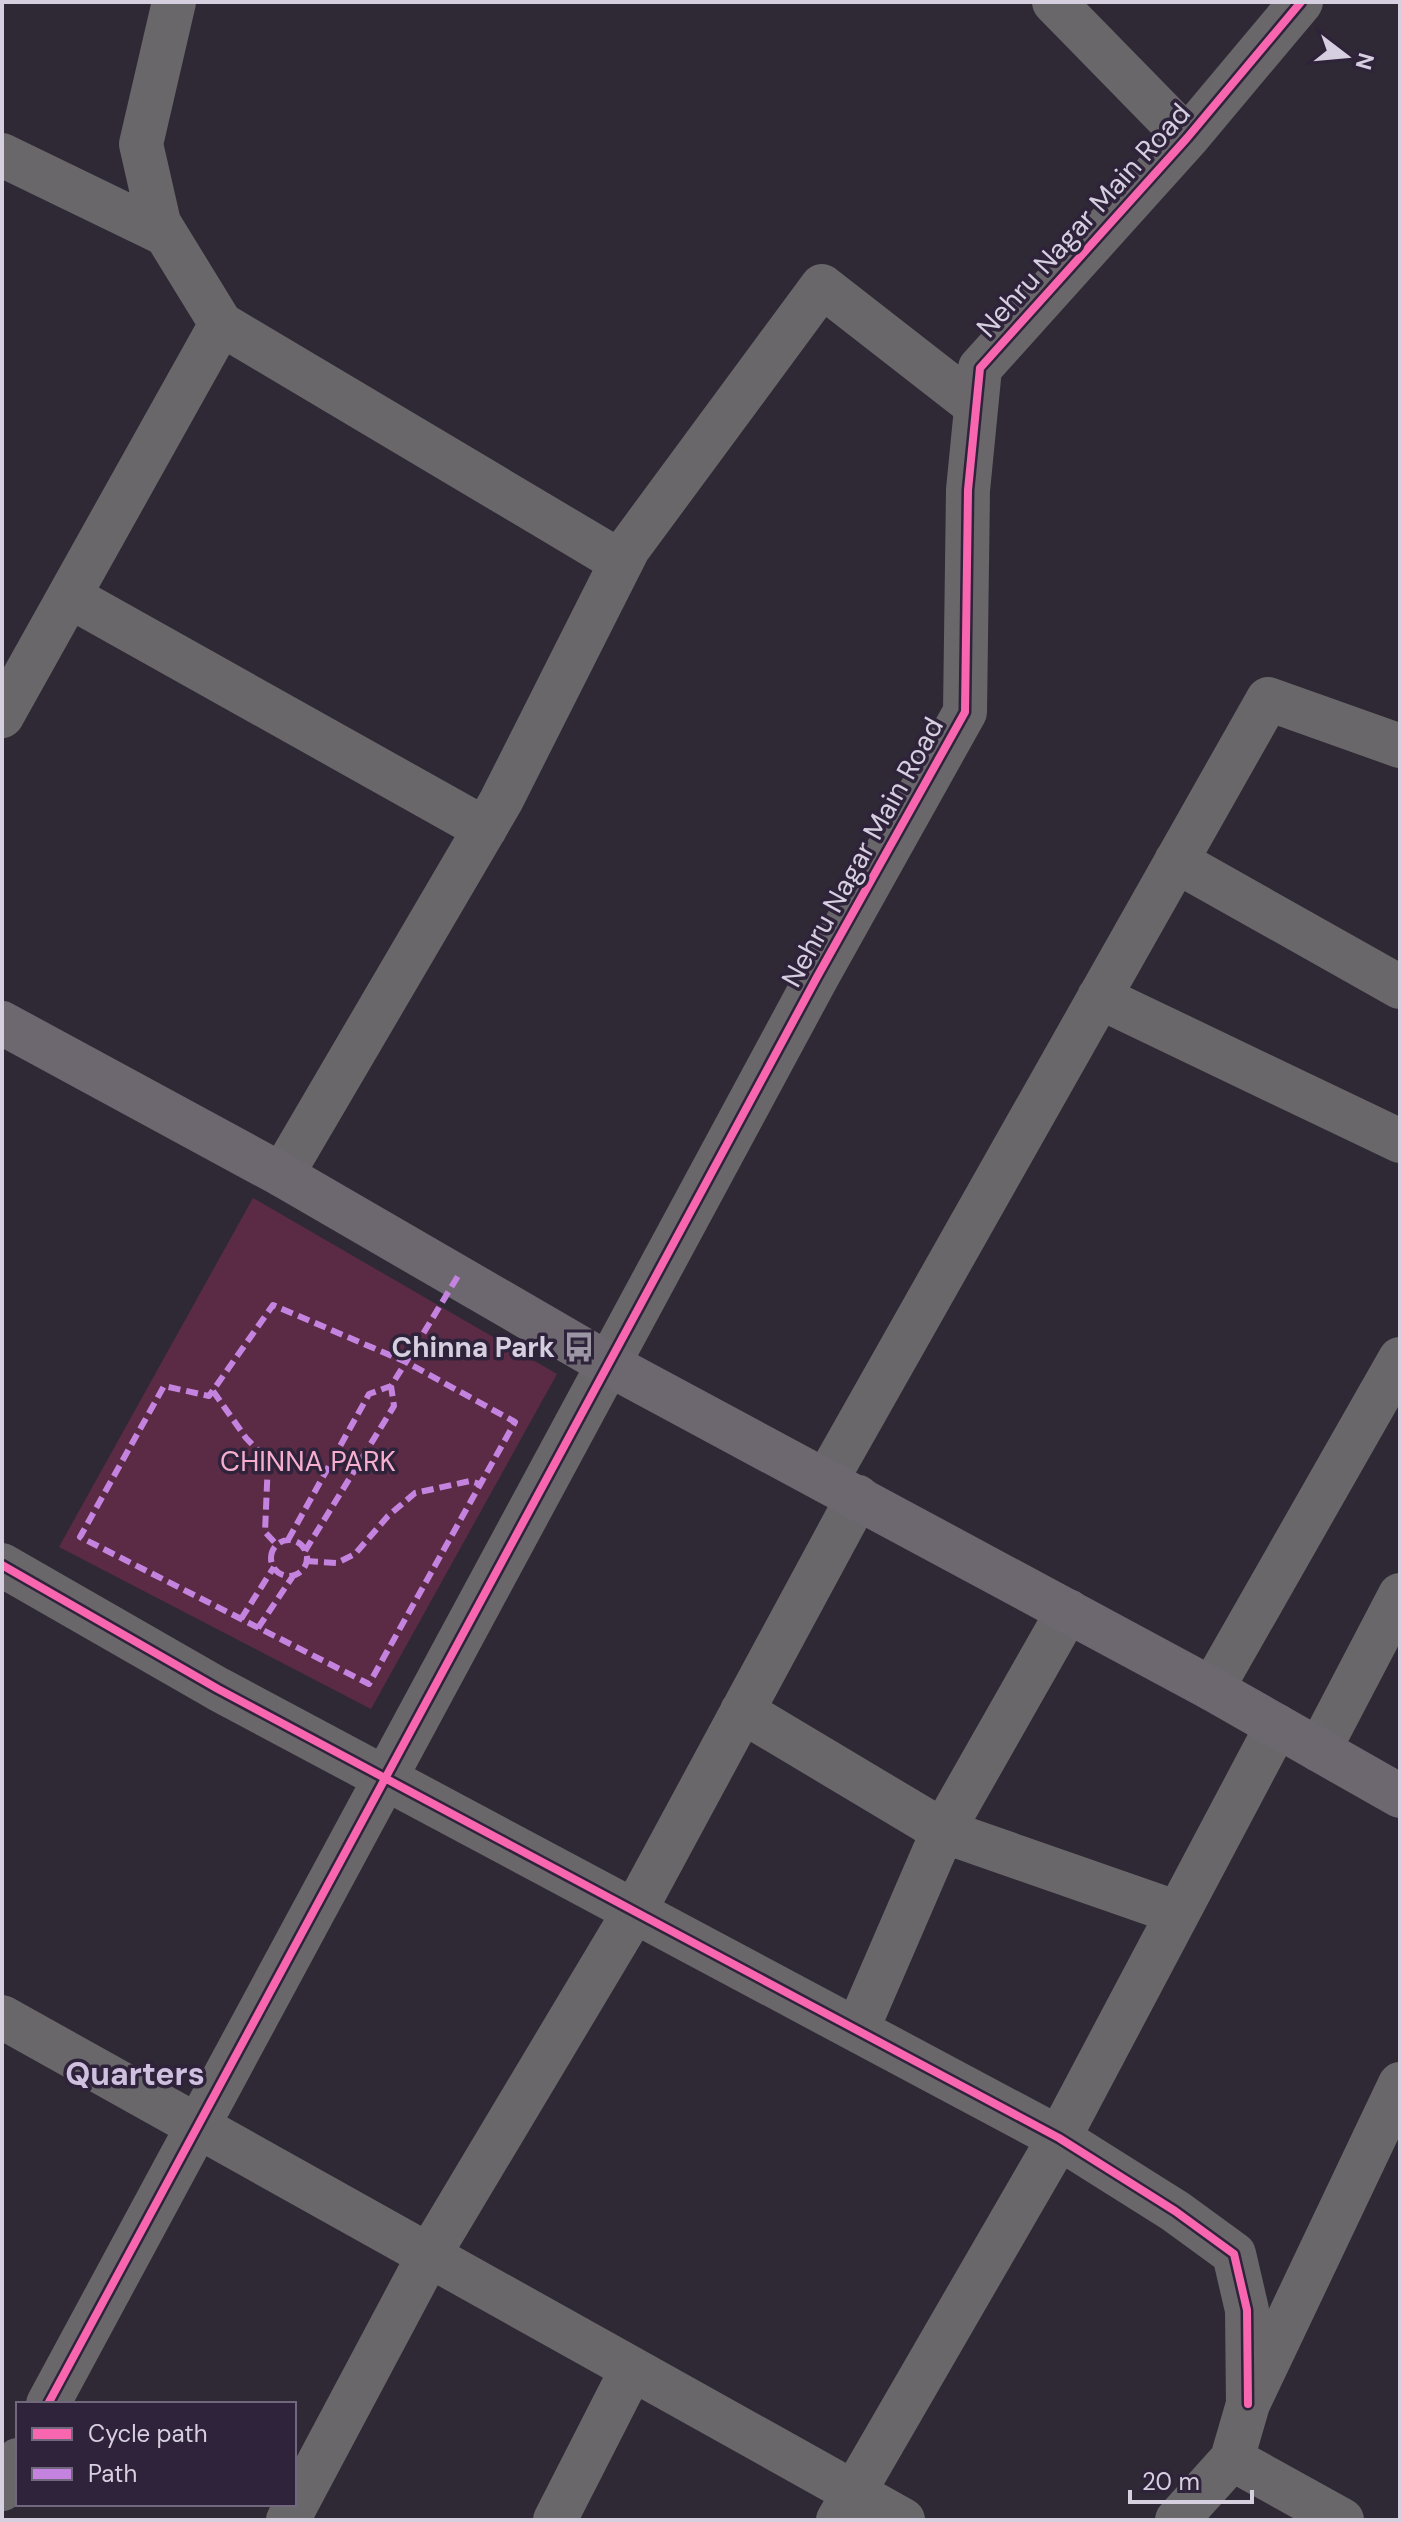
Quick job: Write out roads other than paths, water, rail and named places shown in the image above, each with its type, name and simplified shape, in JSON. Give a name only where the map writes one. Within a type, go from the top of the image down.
[{"type":"main road","points":[[2,1023],[282,1175],[608,1364],[1212,1689],[1400,1796]]},
{"type":"street","points":[[1054,2],[1187,138]]},
{"type":"street","name":"Nehru Nagar Main Road","points":[[49,2402],[817,977],[965,712],[968,490],[980,368],[1187,138],[1301,2]]},
{"type":"street","points":[[178,9],[141,144],[159,223],[221,324],[621,562]]},
{"type":"street","points":[[2,155],[165,234]]},
{"type":"street","points":[[282,1175],[485,829],[621,562],[822,286],[976,406]]},
{"type":"street","points":[[2,716],[221,324]]},
{"type":"street","points":[[69,596],[485,829]]},
{"type":"street","points":[[296,2505],[429,2255],[634,1912],[742,1711],[842,1489],[1099,997],[1268,699],[1400,746]]},
{"type":"street","points":[[1176,861],[1400,987]]},
{"type":"street","points":[[1099,997],[1400,1141]]},
{"type":"street","points":[[1212,1689],[1400,1359]]},
{"type":"street","points":[[2,1565],[218,1689],[1059,2138],[1175,2211],[1234,2254],[1247,2310],[1248,2404]]},
{"type":"street","points":[[1319,1750],[1400,1595]]},
{"type":"street","points":[[857,2030],[943,1831],[1068,1611]]},
{"type":"street","points":[[742,1711],[943,1831],[1178,1913]]},
{"type":"street","points":[[845,2506],[1059,2138],[1277,1726]]},
{"type":"street","points":[[2,2017],[632,2369],[845,2506],[903,2520]]},
{"type":"street","points":[[1177,2520],[1232,2459],[1248,2404],[1400,2084]]},
{"type":"street","points":[[555,2520],[632,2369]]},
{"type":"street","points":[[1232,2459],[1342,2520]]},
{"type":"street","points":[[2,2489],[16,2464]]},
{"type":"place","name":"Chinna Park","points":[[579,1347]]},
{"type":"district","name":"Quarters","points":[[135,2074]]},
{"type":"park label","name":"CHINNA PARK","points":[[308,1461]]}]
